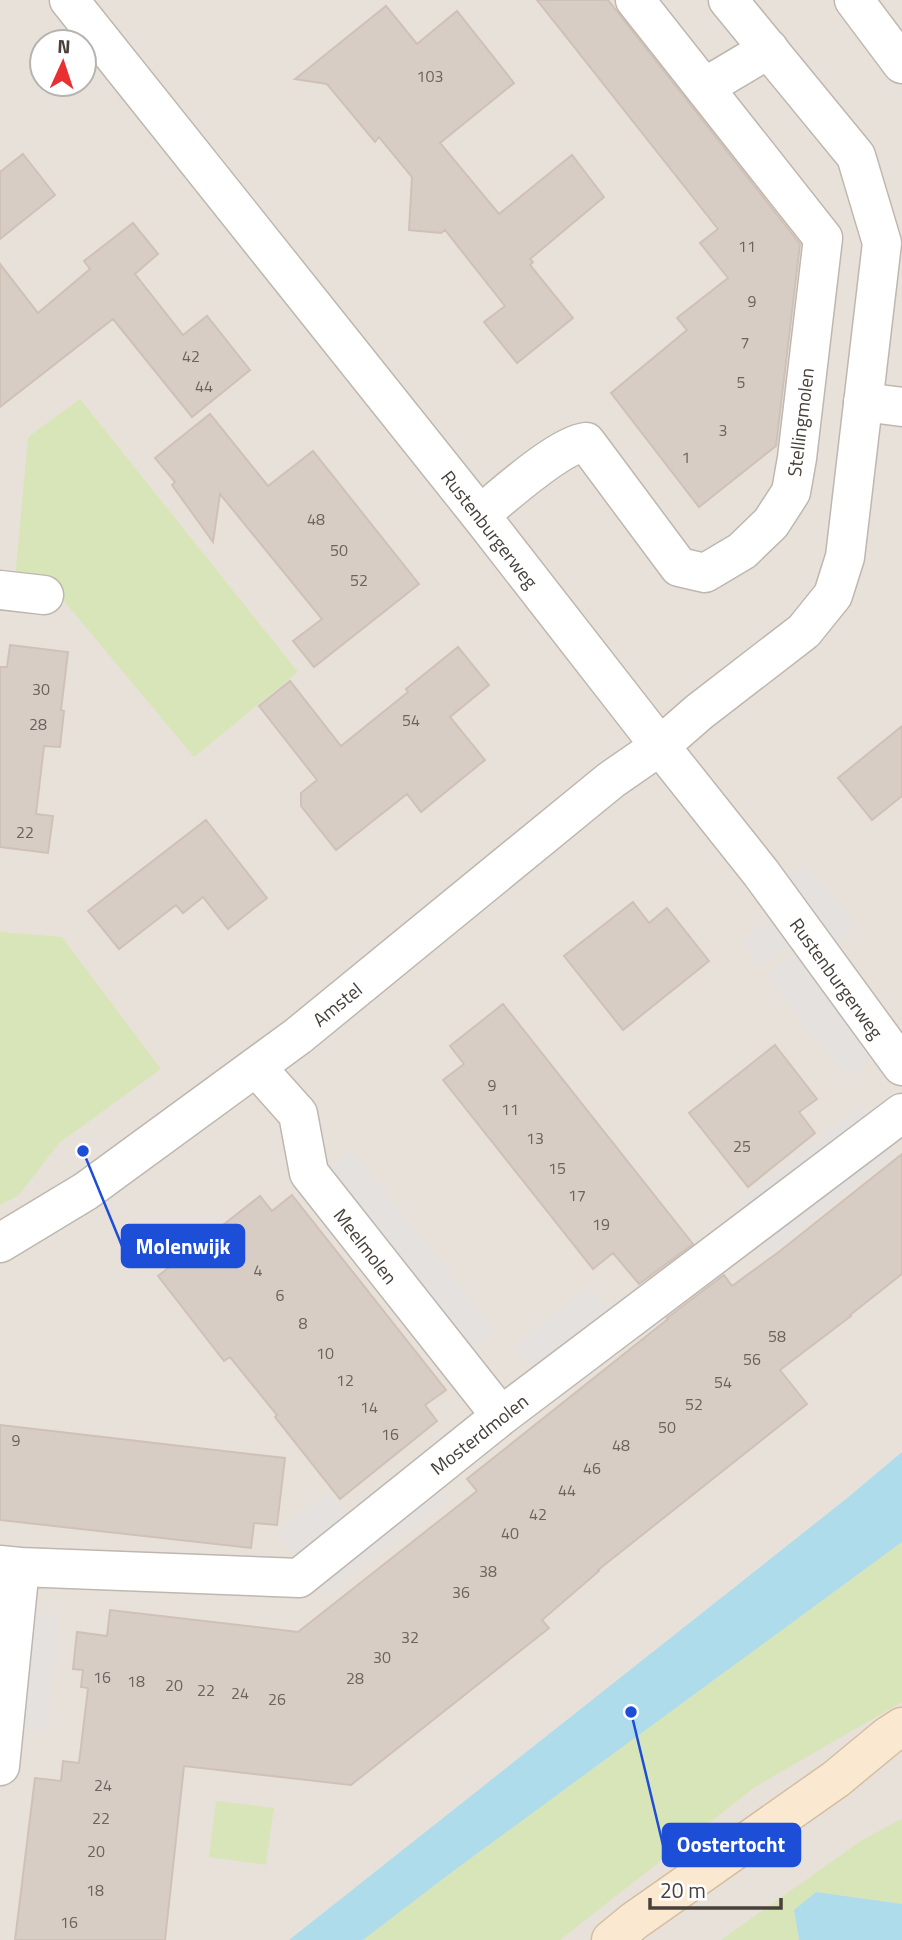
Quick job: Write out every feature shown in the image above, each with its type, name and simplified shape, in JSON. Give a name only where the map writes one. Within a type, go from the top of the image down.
[{"type":"main road","points":[[611,1940],[836,1779],[888,1735],[902,1727]]},
{"type":"main road","points":[[836,1779],[902,1755]]},
{"type":"street","name":"Rustenburgerweg","points":[[69,0],[480,515],[761,873],[902,1066]]},
{"type":"street","name":"Stellingmolen","points":[[480,515],[549,461],[576,443],[586,443],[679,567],[705,573],[742,551],[771,523],[791,492],[823,237],[635,0]]},
{"type":"street","points":[[660,746],[699,712],[804,631],[833,595],[845,557],[883,243],[856,156],[728,0]]},
{"type":"street","points":[[853,0],[902,64]]},
{"type":"street","points":[[705,88],[769,49]]},
{"type":"street","points":[[863,402],[902,407]]},
{"type":"street","points":[[0,590],[44,595]]},
{"type":"street","name":"Amstel","points":[[0,1243],[86,1191],[298,1036],[611,780],[660,746]]},
{"type":"street","name":"Meelmolen","points":[[256,1067],[298,1114],[309,1173],[501,1416]]},
{"type":"street","name":"Mosterdmolen","points":[[10,1566],[299,1578],[501,1416],[902,1113]]},
{"type":"street","points":[[0,1766],[10,1566]]},
{"type":"shaded area","points":[[0,0],[902,0],[902,1940],[0,1940]]},
{"type":"shaded area","points":[[805,864],[856,926],[835,944],[783,882]]},
{"type":"shaded area","points":[[769,920],[789,945],[761,967],[741,942]]},
{"type":"shaded area","points":[[795,952],[877,1055],[848,1078],[766,975]]},
{"type":"shaded area","points":[[863,1103],[871,1114],[750,1211],[741,1200]]},
{"type":"shaded area","points":[[884,1145],[893,1156],[767,1255],[758,1245]]},
{"type":"shaded area","points":[[351,1151],[495,1330],[470,1351],[325,1171]]},
{"type":"shaded area","points":[[590,1286],[611,1312],[535,1372],[514,1346]]},
{"type":"shaded area","points":[[438,1487],[447,1499],[326,1594],[317,1583]]},
{"type":"shaded area","points":[[329,1491],[350,1518],[298,1558],[277,1532]]},
{"type":"shaded area","points":[[25,1611],[60,1615],[47,1730],[13,1727]]},
{"type":"green space","points":[[80,399],[298,672],[194,757],[53,588],[15,579],[28,437]]},
{"type":"green space","points":[[0,932],[62,937],[161,1069],[59,1143],[19,1195],[0,1205]]},
{"type":"green space","points":[[902,1542],[902,1702],[755,1787],[560,1940],[363,1940],[448,1875]]},
{"type":"green space","points":[[216,1801],[274,1808],[266,1865],[209,1857]]},
{"type":"green space","points":[[902,1819],[902,1904],[816,1892],[794,1910],[799,1940],[721,1940],[862,1840]]},
{"type":"water","points":[[902,1452],[902,1542],[363,1940],[289,1940],[846,1499]]},
{"type":"water","points":[[816,1892],[902,1904],[902,1940],[799,1940],[794,1910]]},
{"type":"building","points":[[537,0],[608,0],[800,244],[776,446],[699,507],[611,393],[687,330],[677,318],[728,278],[700,243],[718,229]]},
{"type":"building","points":[[386,6],[417,44],[457,11],[514,83],[440,143],[499,214],[572,155],[604,197],[530,259],[533,262],[530,265],[573,318],[517,363],[484,322],[505,306],[445,230],[441,233],[409,230],[412,177],[379,137],[375,142],[327,84],[295,79]]},
{"type":"building","points":[[23,154],[55,195],[0,239],[0,172]]},
{"type":"building","points":[[133,223],[158,254],[135,274],[183,335],[207,316],[250,370],[192,417],[113,319],[0,407],[0,264],[38,313],[90,269],[84,261]]},
{"type":"building","points":[[210,414],[268,486],[313,451],[419,584],[314,667],[293,641],[322,619],[220,494],[213,542],[172,485],[175,482],[155,458]]},
{"type":"building","points":[[10,645],[68,652],[61,710],[64,711],[60,747],[44,746],[36,814],[53,816],[48,853],[0,847],[0,667],[7,667]]},
{"type":"building","points":[[458,647],[489,685],[450,717],[485,760],[421,812],[407,794],[336,850],[301,806],[301,793],[317,780],[259,706],[290,681],[341,746]]},
{"type":"building","points":[[902,726],[902,796],[872,820],[838,778]]},
{"type":"building","points":[[206,820],[267,898],[228,929],[203,897],[183,913],[176,905],[119,949],[88,911]]},
{"type":"building","points":[[633,902],[649,923],[667,908],[709,961],[623,1030],[564,956]]},
{"type":"building","points":[[503,1004],[693,1244],[639,1284],[613,1253],[593,1269],[443,1080],[464,1064],[450,1046]]},
{"type":"building","points":[[775,1045],[817,1099],[799,1112],[815,1133],[748,1187],[689,1113]]},
{"type":"building","points":[[902,1154],[902,1274],[780,1370],[807,1404],[598,1570],[542,1620],[549,1628],[351,1785],[184,1766],[165,1940],[15,1940],[35,1778],[61,1781],[63,1761],[79,1763],[88,1688],[81,1687],[83,1670],[73,1669],[77,1632],[107,1636],[110,1610],[298,1632],[477,1491],[467,1479],[667,1318],[724,1275],[732,1286]]},
{"type":"building","points":[[292,1195],[446,1390],[425,1405],[437,1421],[340,1499],[230,1357],[224,1361],[158,1276],[260,1196],[272,1211]]},
{"type":"building","points":[[0,1425],[285,1458],[277,1525],[254,1523],[251,1548],[0,1520]]},
{"type":"place","name":"Molenwijk","points":[[83,1151]]},
{"type":"place","name":"Oostertocht","points":[[631,1712]]}]
